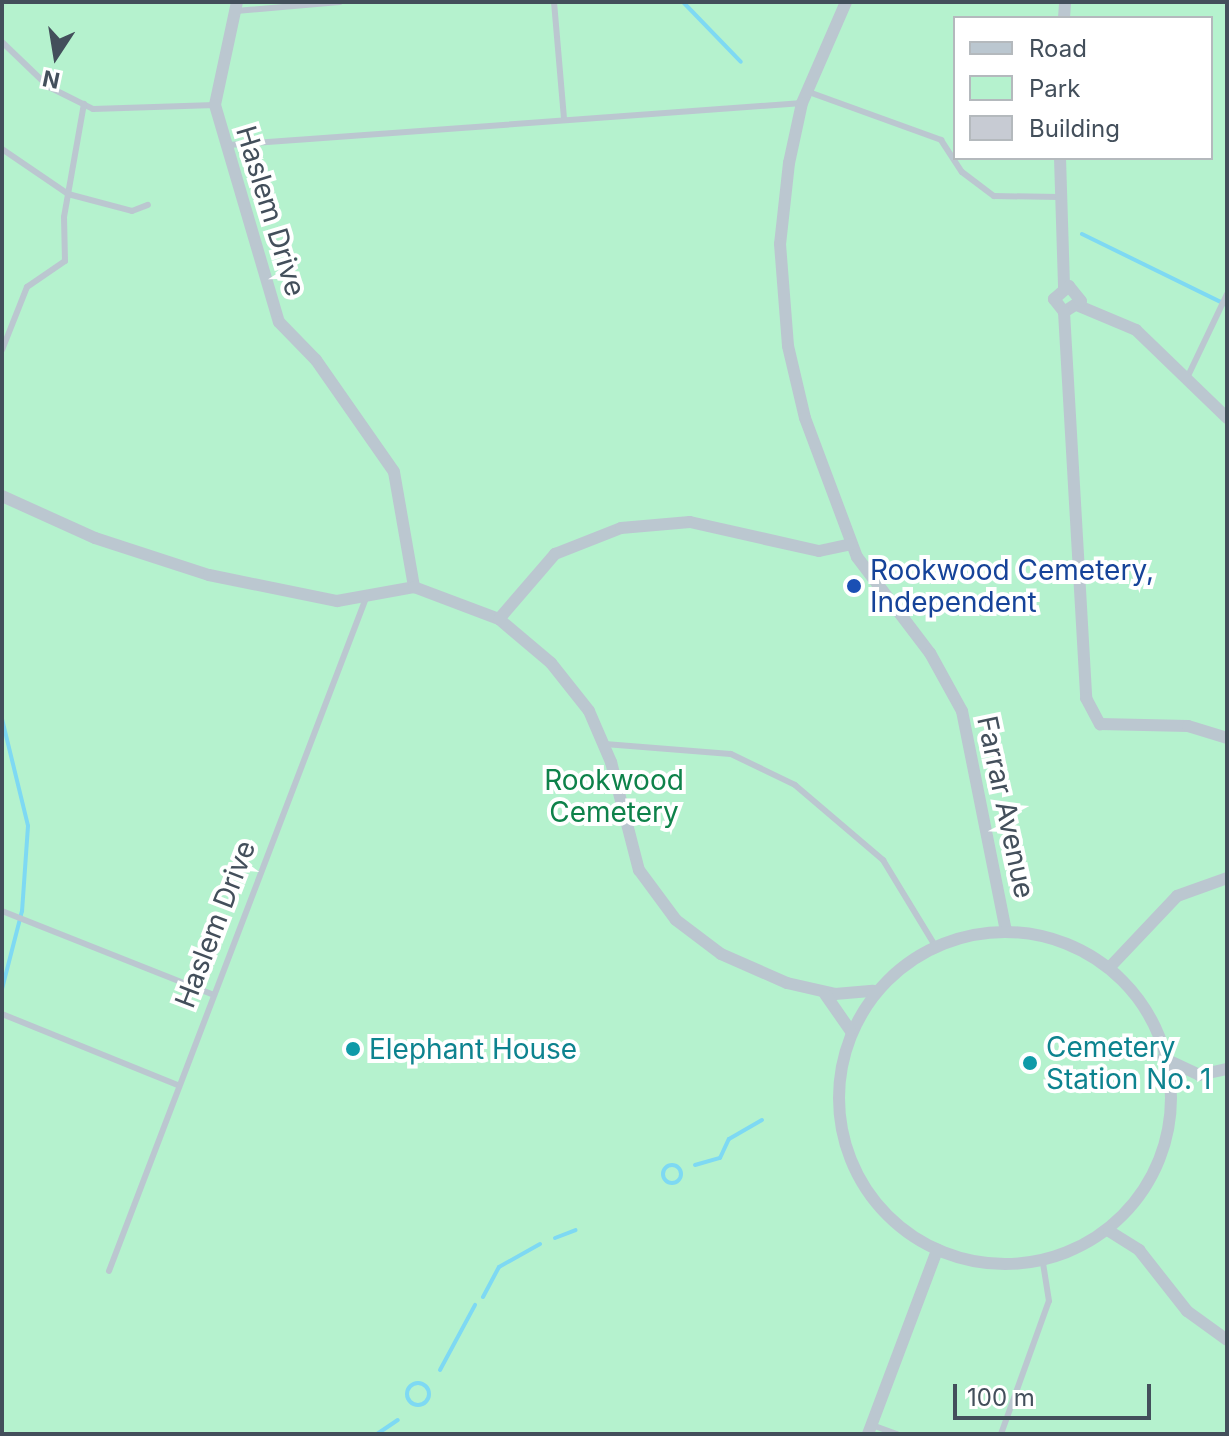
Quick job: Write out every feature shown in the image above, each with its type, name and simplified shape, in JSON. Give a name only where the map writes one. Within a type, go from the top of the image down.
[{"type":"street","name":"Farrar Avenue","points":[[846,2],[804,97],[781,226],[785,323],[801,405],[851,544],[872,584],[948,679],[962,711],[1006,932]]},
{"type":"street","name":"Haslem Drive","points":[[236,6],[215,105],[279,322],[316,360],[394,472],[414,587]]},
{"type":"street","points":[[1060,160],[1064,287],[1054,299],[1064,312],[1086,698],[1100,724],[1188,726],[1227,738]]},
{"type":"street","points":[[1064,287],[1079,293],[1079,306]]},
{"type":"street","points":[[1064,312],[1079,306],[1136,330],[1227,418]]},
{"type":"street","points":[[2,496],[194,571],[337,601],[414,587],[499,619],[566,679],[605,744],[631,849],[663,906],[721,954],[823,992],[841,1007],[851,1031]]},
{"type":"street","points":[[499,619],[555,554],[621,528],[690,522],[819,551],[851,544]]},
{"type":"street","points":[[1109,968],[1177,896],[1227,878]]},
{"type":"street","points":[[1006,932],[1062,940],[1109,968],[1142,1011],[1163,1058],[1168,1108],[1161,1154],[1138,1200],[1109,1231],[1043,1263],[984,1267],[937,1250],[881,1202],[851,1150],[840,1091],[851,1031],[873,991],[936,947],[1006,932]]},
{"type":"street","points":[[823,992],[873,991]]},
{"type":"street","points":[[1163,1058],[1199,1075],[1227,1069]]},
{"type":"street","points":[[1109,1231],[1139,1250],[1187,1311],[1227,1340]]},
{"type":"street","points":[[870,1430],[937,1250]]},
{"type":"lane","points":[[236,6],[340,2]]},
{"type":"lane","points":[[554,2],[564,118]]},
{"type":"lane","points":[[2,42],[49,87],[84,104],[134,112],[215,105]]},
{"type":"lane","points":[[226,145],[804,97],[941,140],[953,158]]},
{"type":"lane","points":[[2,350],[27,287],[65,261],[68,194],[84,104]]},
{"type":"lane","points":[[2,149],[68,194],[132,211],[148,205]]},
{"type":"lane","points":[[954,160],[962,172],[994,196],[1059,197]]},
{"type":"lane","points":[[1187,378],[1227,296]]},
{"type":"lane","name":"Haslem Drive","points":[[109,1271],[368,595]]},
{"type":"lane","points":[[605,744],[731,754],[795,785],[883,860],[936,947]]},
{"type":"lane","points":[[2,911],[214,995]]},
{"type":"lane","points":[[4,1014],[178,1085]]},
{"type":"lane","points":[[1001,1434],[1049,1301],[1043,1263]]},
{"type":"lane","points":[[870,1430],[897,1434]]},
{"type":"green space","name":"Rookwood Cemetery","points":[[2,2],[1227,2],[1227,1434],[2,1434]]},
{"type":"building","name":"Elephant House","points":[[353,1039],[360,1042],[363,1049],[360,1056],[353,1059],[346,1056],[343,1049],[346,1042]]},
{"type":"waterway","points":[[683,2],[741,62]]},
{"type":"waterway","points":[[1082,234],[1227,305]]},
{"type":"waterway","points":[[2,719],[28,826],[22,911],[2,989]]},
{"type":"waterway","points":[[695,1165],[720,1158],[729,1139],[762,1120]]},
{"type":"waterway","points":[[672,1165],[681,1174],[672,1183],[663,1174],[672,1165]]},
{"type":"waterway","points":[[555,1238],[576,1230]]},
{"type":"waterway","points":[[483,1297],[499,1267],[540,1244]]},
{"type":"waterway","points":[[440,1370],[475,1305]]},
{"type":"waterway","points":[[418,1383],[426,1386],[429,1394],[426,1402],[418,1405],[410,1402],[407,1394],[410,1386],[418,1383]]},
{"type":"waterway","points":[[377,1434],[398,1420]]},
{"type":"place","name":"Rookwood Cemetery, Independent","points":[[854,586]]},
{"type":"place","name":"Elephant House","points":[[353,1049]]},
{"type":"place","name":"Cemetery Station No. 1","points":[[1030,1063]]}]
